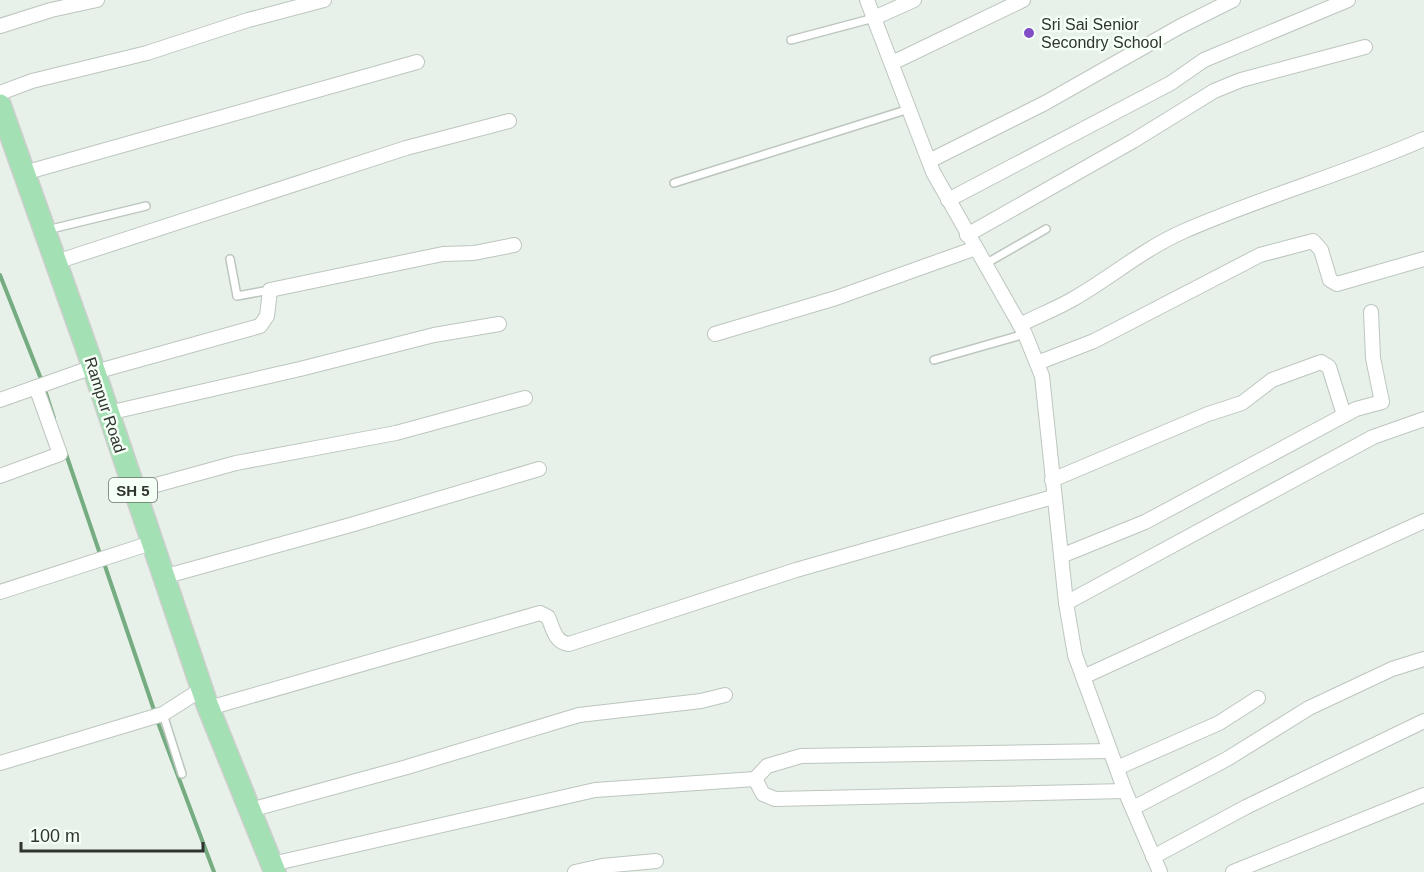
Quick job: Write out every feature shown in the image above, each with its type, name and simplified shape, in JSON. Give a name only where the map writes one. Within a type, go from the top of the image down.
[{"type":"main road","name":"Rampur Road","points":[[1,105],[94,369],[205,698],[274,868]]},
{"type":"street","points":[[0,26],[51,10],[97,0]]},
{"type":"street","points":[[1,105],[32,81],[147,53],[248,20],[324,0]]},
{"type":"street","points":[[867,0],[929,161],[967,235],[987,263],[1022,329],[1042,376],[1053,497],[1075,655],[1125,791],[1160,872]]},
{"type":"street","points":[[874,18],[914,0]]},
{"type":"street","points":[[892,63],[1023,0]]},
{"type":"street","points":[[929,161],[1045,103],[1179,27],[1233,0]]},
{"type":"street","points":[[948,200],[1171,83],[1204,60],[1348,0]]},
{"type":"street","points":[[967,235],[1133,141],[1214,91],[1241,80],[1365,47]]},
{"type":"street","points":[[24,173],[417,62]]},
{"type":"street","points":[[56,262],[406,148],[509,122]]},
{"type":"street","points":[[1022,329],[1074,299],[1127,262],[1180,233],[1267,198],[1368,164],[1424,139]]},
{"type":"street","points":[[1036,363],[1094,341],[1260,255],[1313,241],[1321,250],[1330,280],[1337,284],[1424,259]]},
{"type":"street","points":[[0,400],[94,369],[260,326],[267,316],[270,290],[443,254],[474,253],[514,244]]},
{"type":"street","points":[[715,334],[836,298],[976,248]]},
{"type":"street","points":[[1060,556],[1145,522],[1344,415],[1382,402],[1373,358],[1371,312]]},
{"type":"street","points":[[108,413],[300,369],[434,335],[500,324]]},
{"type":"street","points":[[1052,480],[1208,414],[1242,403],[1272,380],[1321,362],[1329,367],[1344,415]]},
{"type":"street","points":[[0,476],[60,454],[36,387]]},
{"type":"street","points":[[134,491],[236,463],[396,434],[525,398]]},
{"type":"street","points":[[1066,603],[1373,437],[1424,419]]},
{"type":"street","points":[[163,577],[539,469]]},
{"type":"street","points":[[0,763],[158,716],[205,698],[540,613],[548,617],[557,639],[563,644],[569,644],[796,570],[1053,497]]},
{"type":"street","points":[[1083,677],[1424,521]]},
{"type":"street","points":[[0,592],[151,543]]},
{"type":"street","points":[[1133,808],[1227,759],[1309,708],[1392,669],[1424,659]]},
{"type":"street","points":[[250,810],[407,767],[579,715],[701,701],[725,695]]},
{"type":"street","points":[[1117,768],[1219,723],[1258,698]]},
{"type":"street","points":[[1153,857],[1246,807],[1424,721]]},
{"type":"street","points":[[274,868],[595,789],[755,779],[767,766],[801,756],[1110,750]]},
{"type":"street","points":[[755,779],[762,794],[774,799],[1125,791]]},
{"type":"street","points":[[1233,872],[1424,795]]},
{"type":"street","points":[[575,872],[602,866],[656,861]]},
{"type":"lane","points":[[791,40],[874,18]]},
{"type":"lane","points":[[674,183],[909,109]]},
{"type":"lane","points":[[45,231],[146,206]]},
{"type":"lane","points":[[987,263],[1046,229]]},
{"type":"lane","points":[[230,259],[237,296],[270,290]]},
{"type":"lane","points":[[934,360],[1022,329]]},
{"type":"lane","points":[[158,716],[182,774]]},
{"type":"waterway","points":[[0,275],[41,379]]},
{"type":"waterway","points":[[46,393],[54,418]]},
{"type":"waterway","points":[[65,451],[99,551]]},
{"type":"waterway","points":[[105,566],[155,713]]},
{"type":"waterway","points":[[157,720],[214,872]]},
{"type":"place","name":"Sri Sai Senior Secondry School","points":[[1029,33]]}]
